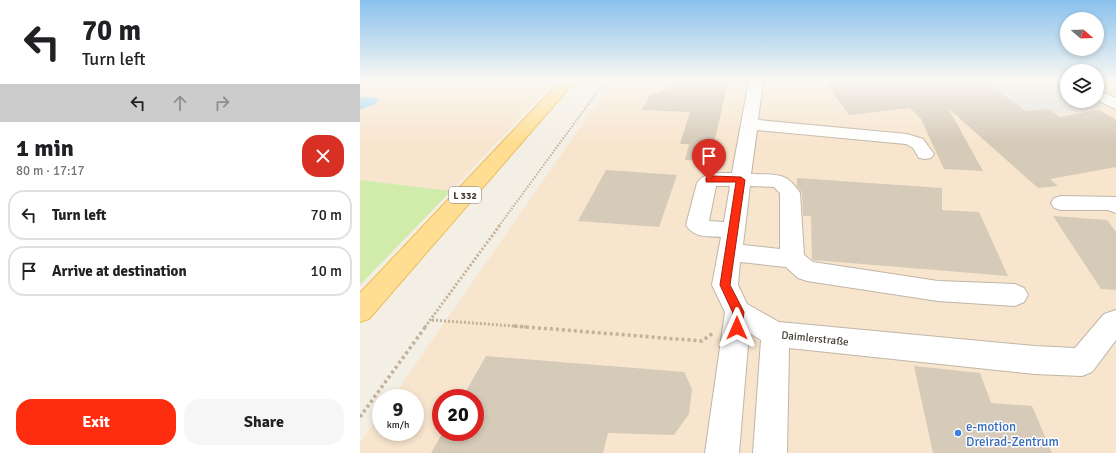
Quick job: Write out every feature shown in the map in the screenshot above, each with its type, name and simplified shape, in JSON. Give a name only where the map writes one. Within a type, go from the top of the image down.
[{"type":"main road","name":"L 332","points":[[360,311],[550,101]]},
{"type":"street","points":[[722,453],[738,312],[725,285],[753,101]]},
{"type":"street","points":[[749,124],[903,138],[920,144],[925,154]]},
{"type":"street","points":[[733,230],[701,228],[698,225],[697,222],[709,180],[778,181],[785,184],[790,194],[792,259]]},
{"type":"street","points":[[1061,203],[1113,203],[1116,206]]},
{"type":"street","points":[[730,252],[792,259],[807,271],[938,291],[1015,295]]},
{"type":"street","name":"Daimlerstraße","points":[[738,312],[775,334],[1034,360],[1082,362],[1114,322],[1116,322]]},
{"type":"street","points":[[770,453],[775,334]]},
{"type":"path","points":[[360,417],[591,101]]},
{"type":"path","points":[[432,320],[702,341],[738,312]]},
{"type":"shaded area","points":[[360,101],[536,101],[451,191],[360,180]]},
{"type":"shaded area","points":[[598,101],[1060,101],[1060,108],[1104,108],[1104,101],[1116,101],[1116,453],[360,453],[360,443],[372,426],[372,441],[424,441],[424,389],[398,389]]},
{"type":"shaded area","points":[[1012,101],[1060,101],[1060,108],[1100,108],[1056,114],[1049,109],[1025,111]]},
{"type":"green space","points":[[360,180],[451,191],[360,285]]},
{"type":"water","points":[[360,101],[378,101],[375,104],[360,110]]},
{"type":"building","points":[[647,101],[724,101],[710,161],[685,160],[689,144],[680,144],[690,112],[642,110]]},
{"type":"building","points":[[839,101],[1012,101],[1026,111],[1049,109],[1060,117],[1099,110],[1116,120],[1116,167],[1050,179],[1058,186],[1038,188],[948,108],[983,171],[944,169],[921,119],[909,108],[849,115]]},
{"type":"building","points":[[606,170],[677,175],[659,227],[578,221]]},
{"type":"building","points":[[797,178],[942,188],[942,210],[979,212],[1008,276],[813,260],[811,216],[803,216],[802,193],[797,186]]},
{"type":"building","points":[[1053,216],[1107,220],[1116,232],[1116,290],[1101,289]]},
{"type":"building","points":[[486,356],[684,372],[692,389],[689,414],[674,435],[608,433],[603,453],[431,453],[438,441],[484,441],[484,389],[467,389]]},
{"type":"building","points":[[914,366],[980,373],[991,403],[1032,406],[1052,453],[933,453]]},
{"type":"place","name":"e-motion Dreirad-Zentrum","points":[[958,433]]},
{"type":"route","points":[[709,180],[741,180],[725,285],[738,312],[737,328]]}]
